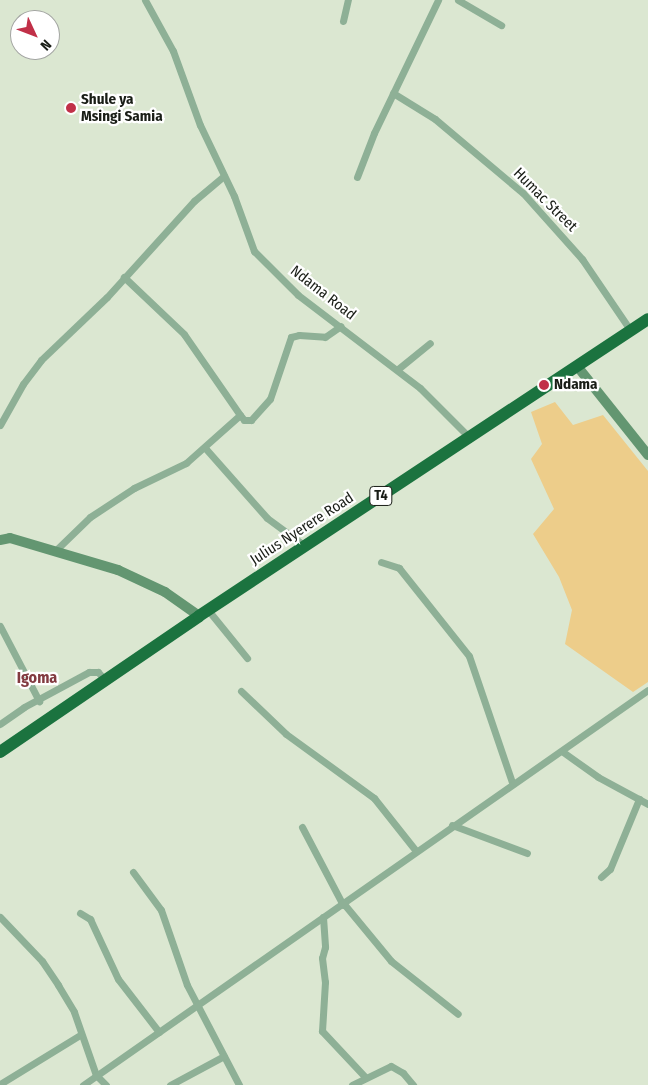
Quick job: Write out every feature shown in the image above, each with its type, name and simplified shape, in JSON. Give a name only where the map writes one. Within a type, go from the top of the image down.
[{"type":"highway","name":"Julius Nyerere Road","points":[[0,752],[203,613],[648,320]]},
{"type":"main road","points":[[577,366],[648,455]]},
{"type":"main road","points":[[2,538],[56,550],[145,581],[203,613]]},
{"type":"street","name":"Ndama Road","points":[[145,0],[173,51],[200,125],[224,176],[254,251],[292,290],[398,369],[470,438]]},
{"type":"street","points":[[343,21],[348,0]]},
{"type":"street","points":[[357,177],[393,93],[438,0]]},
{"type":"street","points":[[458,0],[501,25]]},
{"type":"street","name":"Humac Street","points":[[393,93],[435,119],[524,193],[582,259],[631,331]]},
{"type":"street","points":[[0,425],[30,372],[124,277],[194,200],[224,176]]},
{"type":"street","points":[[124,277],[184,334],[244,420],[251,420],[270,399],[291,338],[299,335],[325,337],[342,326]]},
{"type":"street","points":[[398,369],[430,343]]},
{"type":"street","points":[[56,550],[90,516],[134,488],[186,463],[206,449],[229,422],[240,415]]},
{"type":"street","points":[[206,449],[267,518],[305,546]]},
{"type":"street","points":[[381,562],[399,568],[469,656],[512,782]]},
{"type":"street","points":[[203,613],[247,658]]},
{"type":"street","points":[[0,626],[39,701]]},
{"type":"street","points":[[0,724],[88,672],[98,672],[105,680]]},
{"type":"street","points":[[83,1085],[197,1004],[344,904],[512,782],[563,752],[648,690]]},
{"type":"street","points":[[241,691],[286,734],[374,798],[416,851]]},
{"type":"street","points":[[563,752],[648,804]]},
{"type":"street","points":[[601,876],[610,869],[639,799]]},
{"type":"street","points":[[452,825],[527,853]]},
{"type":"street","points":[[302,827],[344,904],[391,961],[458,1014]]},
{"type":"street","points":[[133,872],[161,910],[186,985],[238,1085]]},
{"type":"street","points":[[80,913],[90,919],[118,979],[159,1032]]},
{"type":"street","points":[[0,916],[42,961],[74,1012],[80,1035],[96,1075],[106,1085]]},
{"type":"street","points":[[323,917],[322,1031],[366,1078]]},
{"type":"street","points":[[0,1084],[80,1035]]},
{"type":"street","points":[[170,1085],[224,1056]]},
{"type":"street","points":[[352,1085],[381,1069],[396,1067],[413,1085]]},
{"type":"shaded area","points":[[555,402],[573,425],[603,415],[648,471],[648,682],[633,692],[565,644],[572,610],[559,577],[533,534],[554,509],[531,459],[542,444],[531,412]]},
{"type":"place","name":"Shule ya Msingi Samia","points":[[71,108]]},
{"type":"place","name":"Ndama","points":[[544,385]]},
{"type":"district","name":"Igoma","points":[[37,678]]}]
